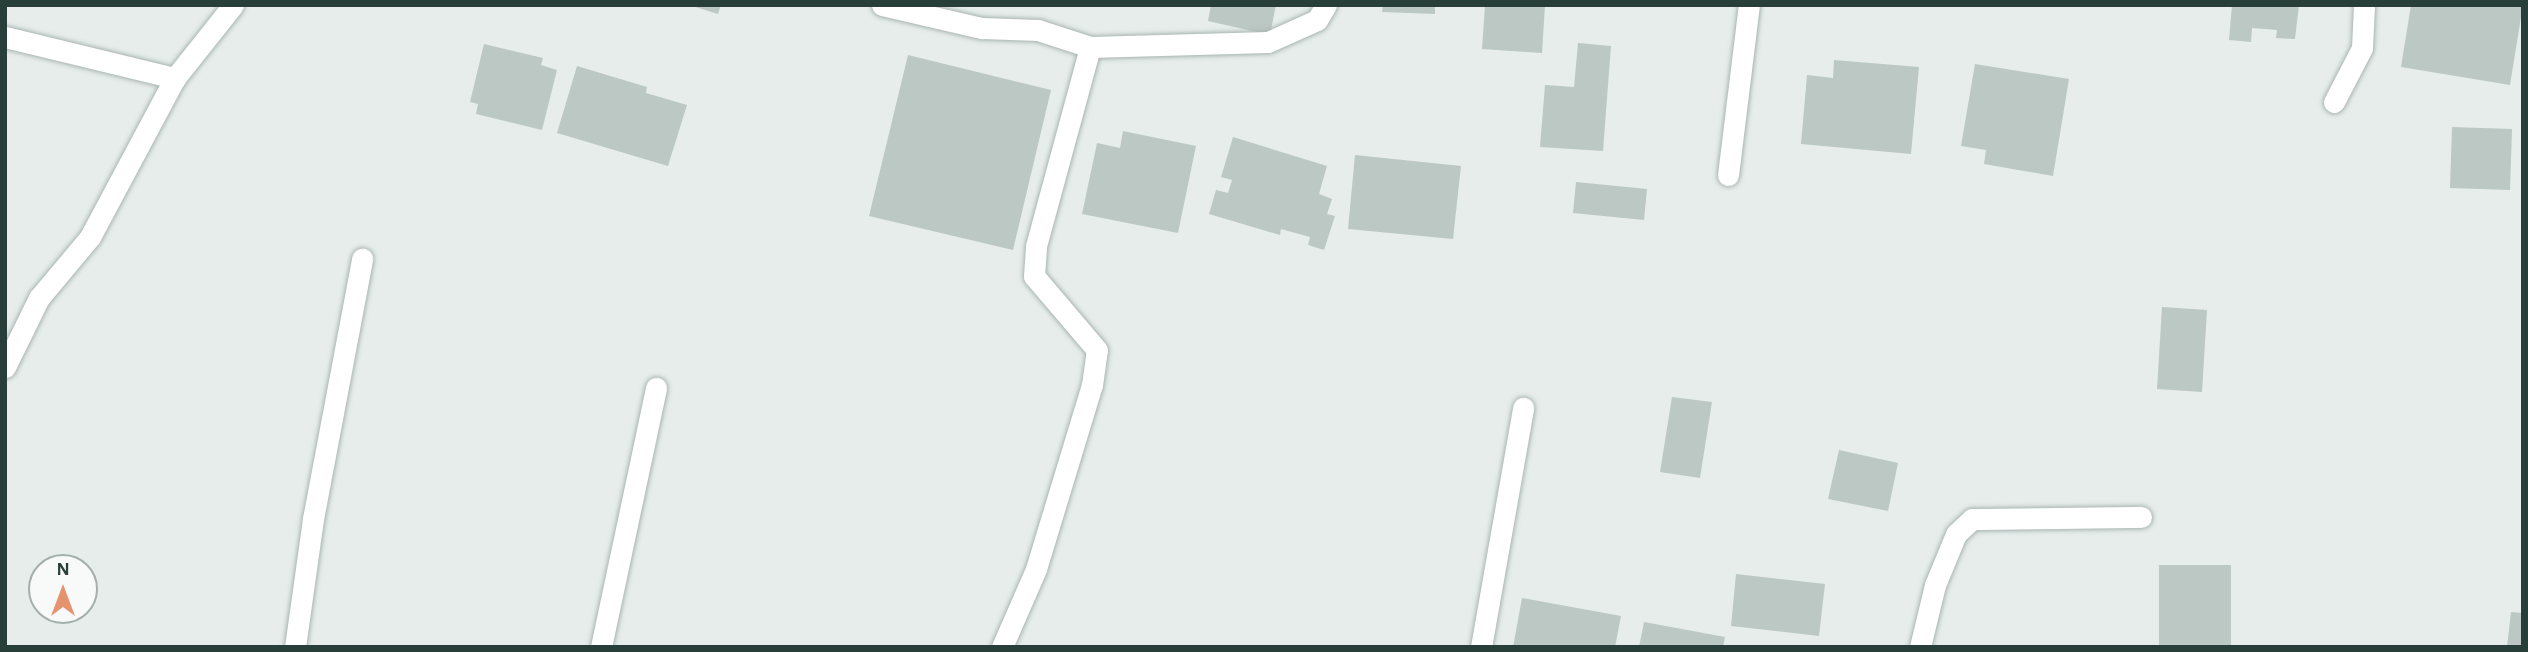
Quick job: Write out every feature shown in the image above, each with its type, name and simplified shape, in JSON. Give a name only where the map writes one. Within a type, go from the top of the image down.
[{"type":"street","points":[[5,367],[39,298],[90,237],[175,78],[233,5]]},
{"type":"street","points":[[882,5],[982,28],[1038,30],[1090,47],[1268,43],[1317,20],[1326,5]]},
{"type":"street","points":[[1728,175],[1749,5]]},
{"type":"street","points":[[2334,102],[2362,48],[2364,5]]},
{"type":"street","points":[[5,37],[175,78]]},
{"type":"street","points":[[1002,647],[1036,569],[1092,385],[1097,350],[1034,276],[1036,246],[1090,47]]},
{"type":"street","points":[[295,647],[313,519],[362,259]]},
{"type":"street","points":[[601,647],[656,388]]},
{"type":"street","points":[[1482,647],[1523,408]]},
{"type":"street","points":[[1920,647],[1935,584],[1956,534],[1972,519],[2141,517]]},
{"type":"building","points":[[689,5],[721,5],[718,14]]},
{"type":"building","points":[[1211,5],[1276,5],[1270,35],[1208,21]]},
{"type":"building","points":[[1383,5],[1435,5],[1435,14],[1382,12]]},
{"type":"building","points":[[1485,5],[1545,5],[1542,53],[1482,49]]},
{"type":"building","points":[[2232,5],[2299,5],[2295,39],[2276,38],[2277,30],[2252,28],[2251,42],[2229,40]]},
{"type":"building","points":[[2411,5],[2523,5],[2510,85],[2401,67]]},
{"type":"building","points":[[1578,43],[1611,46],[1603,151],[1540,147],[1545,85],[1574,87]]},
{"type":"building","points":[[484,44],[543,58],[541,65],[557,70],[542,130],[476,114],[478,104],[470,102]]},
{"type":"building","points":[[908,55],[1051,90],[1013,250],[869,216]]},
{"type":"building","points":[[1834,60],[1919,67],[1911,154],[1801,144],[1807,75],[1833,78]]},
{"type":"building","points":[[1975,64],[2069,79],[2053,176],[1984,164],[1986,150],[1961,146]]},
{"type":"building","points":[[577,66],[647,87],[646,93],[687,105],[668,166],[557,133]]},
{"type":"building","points":[[2452,127],[2512,129],[2510,190],[2450,188]]},
{"type":"building","points":[[1123,131],[1196,146],[1178,233],[1082,214],[1097,143],[1120,148]]},
{"type":"building","points":[[1233,137],[1327,166],[1319,194],[1332,199],[1327,214],[1335,216],[1324,250],[1308,245],[1310,237],[1281,229],[1280,235],[1209,214],[1216,190],[1228,193],[1232,180],[1221,177]]},
{"type":"building","points":[[1355,155],[1461,166],[1453,239],[1348,229]]},
{"type":"building","points":[[1576,182],[1647,189],[1644,220],[1573,213]]},
{"type":"building","points":[[2162,307],[2207,310],[2202,392],[2157,389]]},
{"type":"building","points":[[1672,397],[1712,402],[1700,478],[1660,472]]},
{"type":"building","points":[[1839,450],[1898,463],[1888,511],[1828,499]]},
{"type":"building","points":[[2159,565],[2231,565],[2231,647],[2159,647]]},
{"type":"building","points":[[1736,574],[1825,584],[1819,636],[1731,626]]},
{"type":"building","points":[[1522,598],[1621,616],[1615,647],[1513,647]]},
{"type":"building","points":[[2511,612],[2523,613],[2523,647],[2507,647]]},
{"type":"building","points":[[1644,622],[1725,637],[1723,647],[1639,647]]}]
